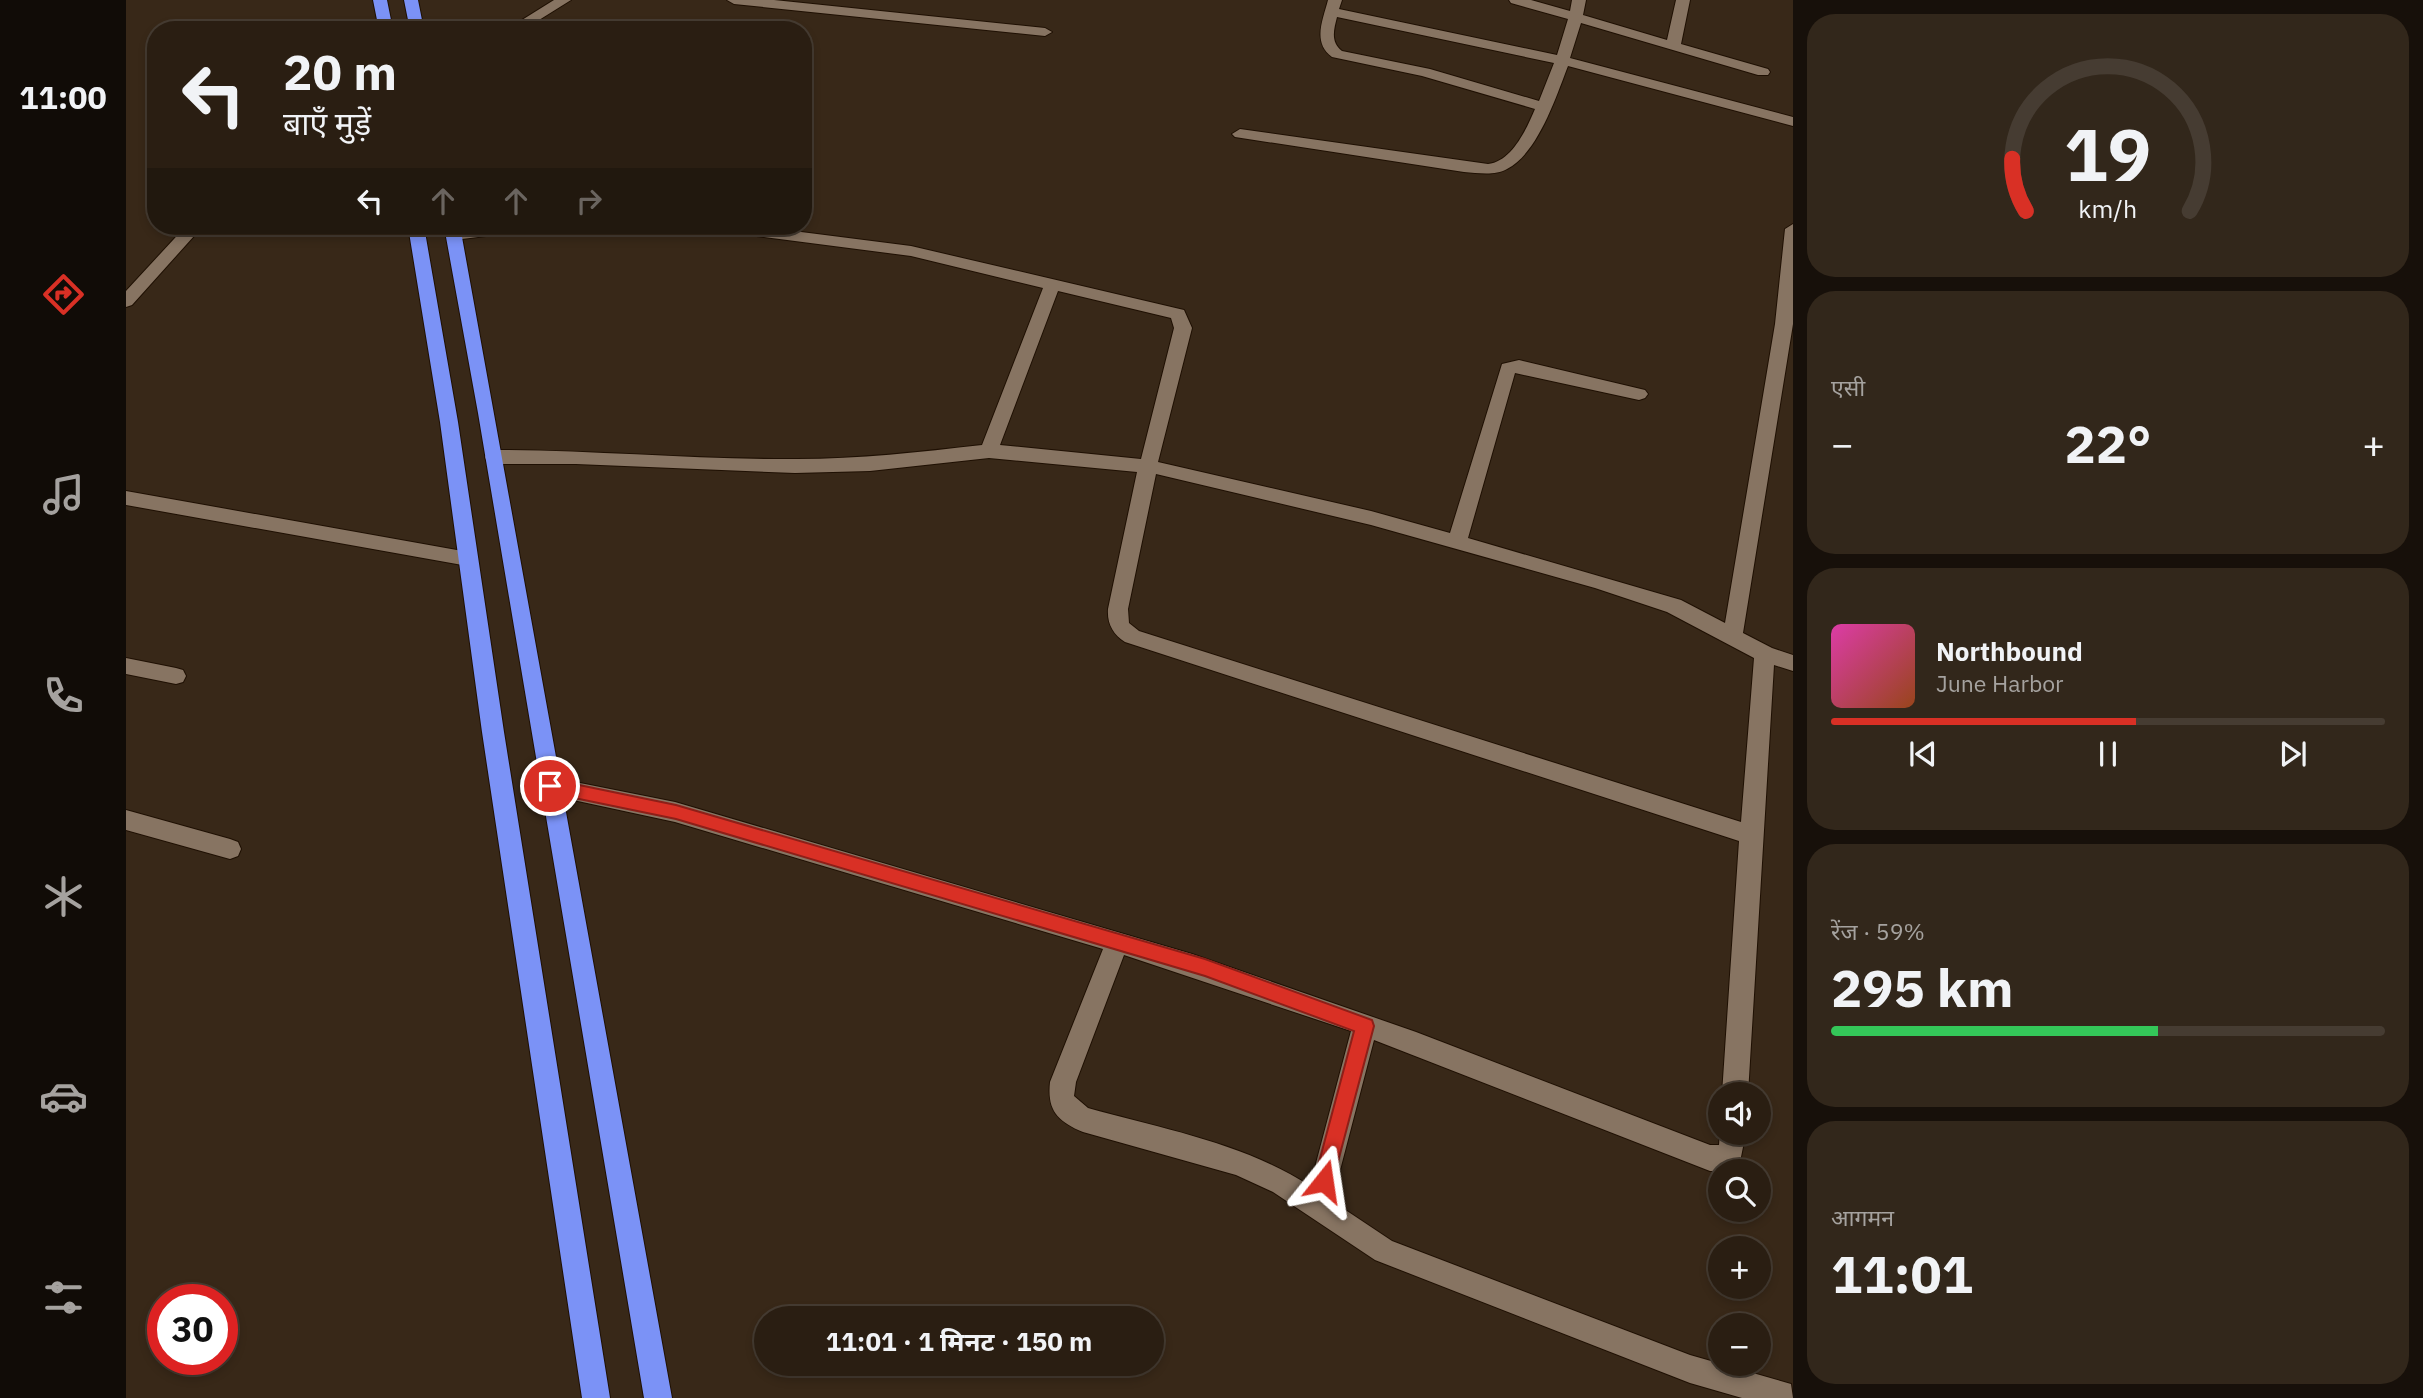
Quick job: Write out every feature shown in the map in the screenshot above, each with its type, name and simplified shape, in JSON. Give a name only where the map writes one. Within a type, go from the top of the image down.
[{"type":"highway","points":[[380,0],[384,21]]},
{"type":"highway","points":[[411,0],[415,21]]},
{"type":"highway","points":[[418,235],[449,422],[596,1398]]},
{"type":"highway","points":[[454,235],[658,1398]]},
{"type":"street","points":[[528,21],[564,0]]},
{"type":"street","points":[[734,0],[1045,33]]},
{"type":"street","points":[[1516,0],[1763,72]]},
{"type":"street","points":[[1240,134],[1483,169],[1499,167],[1509,162],[1520,150],[1544,107],[1576,17],[1579,0]]},
{"type":"street","points":[[1673,46],[1683,0]]},
{"type":"street","points":[[1544,107],[1425,72],[1337,54],[1330,50],[1325,41],[1333,6],[1561,60],[1793,122]]},
{"type":"street","points":[[1733,635],[1784,324],[1793,229]]},
{"type":"street","points":[[126,301],[187,235]]},
{"type":"street","points":[[787,235],[911,251],[1172,310],[1182,319],[1183,328],[1118,609],[1117,619],[1123,632],[1137,639],[1752,835]]},
{"type":"street","points":[[989,450],[1053,283]]},
{"type":"street","points":[[1457,542],[1508,368],[1519,366],[1639,394]]},
{"type":"street","points":[[494,457],[576,457],[795,466],[870,464],[989,450],[1149,466],[1246,486],[1457,542],[1674,606],[1765,654],[1793,663]]},
{"type":"street","points":[[126,498],[468,559]]},
{"type":"street","points":[[1736,1082],[1765,654]]},
{"type":"street","points":[[126,666],[176,676]]},
{"type":"street","points":[[550,786],[676,812],[1205,967],[1710,1158],[1730,1158],[1732,1145]]},
{"type":"street","points":[[126,820],[230,849]]},
{"type":"street","points":[[1116,942],[1063,1082],[1061,1100],[1070,1111],[1083,1119],[1239,1163],[1282,1183],[1384,1251],[1690,1369],[1790,1398]]},
{"type":"street","points":[[1317,1207],[1365,1026]]},
{"type":"route","points":[[550,786],[676,812],[1205,967],[1365,1026],[1324,1181]]}]
